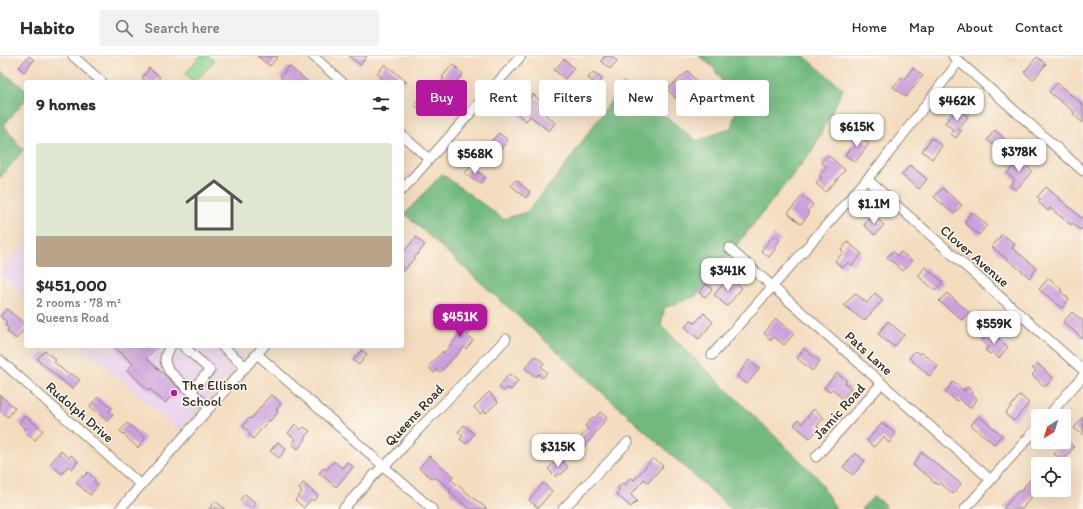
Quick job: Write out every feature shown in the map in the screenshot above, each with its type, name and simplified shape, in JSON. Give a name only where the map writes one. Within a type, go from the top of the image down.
[{"type":"street","points":[[73,56],[100,80]]},
{"type":"street","points":[[313,56],[340,80]]},
{"type":"street","points":[[404,188],[521,56]]},
{"type":"street","points":[[712,355],[883,161],[956,59],[1081,167]]},
{"type":"street","points":[[404,137],[429,159]]},
{"type":"street","name":"Clover Avenue","points":[[867,179],[1083,370]]},
{"type":"street","name":"Pats Lane","points":[[729,248],[991,480]]},
{"type":"street","name":"Queens Road","points":[[343,509],[506,339]]},
{"type":"street","points":[[169,348],[165,353],[165,366],[169,372],[209,408]]},
{"type":"street","points":[[184,348],[210,370],[191,391]]},
{"type":"street","points":[[224,348],[246,367]]},
{"type":"street","points":[[120,509],[262,348]]},
{"type":"street","points":[[257,354],[432,509]]},
{"type":"street","name":"Rudolph Drive","points":[[0,360],[141,484]]},
{"type":"street","points":[[1054,409],[1083,376]]},
{"type":"street","name":"Jamic Road","points":[[816,457],[882,384]]},
{"type":"street","points":[[965,509],[1031,435]]},
{"type":"street","points":[[563,509],[628,442]]},
{"type":"shaded area","points":[[24,243],[24,296],[0,275],[0,270]]},
{"type":"shaded area","name":"The Ellison School","points":[[83,348],[238,348],[247,356],[179,431]]},
{"type":"green space","points":[[200,56],[208,56],[214,61],[197,80],[192,80],[185,74]]},
{"type":"green space","points":[[699,56],[804,56],[843,89],[812,151],[696,296],[664,308],[661,326],[816,476],[836,509],[731,509],[405,214],[442,174],[503,219],[527,212],[562,170],[600,116],[606,116],[606,108],[614,97],[614,116],[665,116],[697,141],[731,128],[734,116],[769,116],[769,80],[721,80],[713,67]]},
{"type":"green space","points":[[0,71],[24,88],[24,101],[4,125],[23,150],[0,178]]},
{"type":"green space","points":[[873,497],[884,503],[885,509],[861,509]]},
{"type":"building","points":[[29,56],[34,60],[24,72],[19,67]]},
{"type":"building","points":[[257,56],[278,56],[270,66]]},
{"type":"building","points":[[349,56],[367,56],[360,65]]},
{"type":"building","points":[[605,56],[611,56],[617,61],[610,69],[601,61]]},
{"type":"building","points":[[1037,57],[1046,64],[1033,80],[1024,72]]},
{"type":"building","points":[[564,59],[574,68],[565,79],[554,70]]},
{"type":"building","points":[[385,64],[407,82],[404,82],[404,80],[384,80],[377,74]]},
{"type":"building","points":[[453,64],[463,74],[458,80],[442,80],[444,78],[442,77]]},
{"type":"building","points":[[289,66],[306,80],[283,80],[280,77]]},
{"type":"building","points":[[149,68],[160,77],[157,80],[144,80],[142,78]]},
{"type":"building","points":[[913,68],[923,76],[906,97],[893,87],[901,78],[904,80]]},
{"type":"building","points":[[688,71],[695,80],[678,80]]},
{"type":"building","points":[[593,72],[602,79],[591,80],[588,78]]},
{"type":"building","points":[[676,81],[676,99],[668,90],[668,88]]},
{"type":"building","points":[[1057,83],[1083,105],[1083,123],[1073,114],[1074,112],[1049,92]]},
{"type":"building","points":[[533,94],[539,99],[539,116],[547,116],[555,123],[549,131],[530,116],[531,96]]},
{"type":"building","points":[[958,108],[968,117],[958,129],[961,131],[956,138],[951,134],[954,130],[945,123]]},
{"type":"building","points":[[520,116],[530,116],[526,121]]},
{"type":"building","points":[[995,130],[1009,144],[1002,152],[987,140]]},
{"type":"building","points":[[499,133],[508,140],[499,151],[490,143]]},
{"type":"building","points":[[855,133],[869,144],[855,162],[845,155],[855,142],[851,138]]},
{"type":"building","points":[[932,138],[942,146],[932,159],[922,151]]},
{"type":"building","points":[[828,155],[845,170],[826,192],[816,184],[822,178],[819,176],[827,167],[821,162]]},
{"type":"building","points":[[1017,158],[1032,171],[1016,190],[1010,186],[1015,180],[1007,173],[1013,167],[1011,165]]},
{"type":"building","points":[[910,165],[927,179],[919,189],[902,175]]},
{"type":"building","points":[[471,166],[485,177],[480,183],[474,179],[473,180],[465,173]]},
{"type":"building","points":[[516,180],[530,192],[526,198],[511,185]]},
{"type":"building","points":[[1046,187],[1083,219],[1083,227],[1080,230],[1072,223],[1071,225],[1050,208],[1048,211],[1038,202],[1041,200],[1037,197]]},
{"type":"building","points":[[942,188],[962,205],[954,214],[934,197]]},
{"type":"building","points":[[802,196],[813,205],[807,212],[809,214],[801,224],[788,213]]},
{"type":"building","points":[[972,212],[987,225],[979,235],[964,222]]},
{"type":"building","points":[[872,215],[884,225],[875,235],[864,225]]},
{"type":"building","points":[[1002,234],[1015,244],[1012,248],[1037,268],[1030,278],[992,247]]},
{"type":"building","points":[[774,235],[780,240],[775,246],[777,247],[769,257],[761,251]]},
{"type":"building","points":[[416,237],[425,245],[404,271],[404,252]]},
{"type":"building","points":[[848,242],[862,254],[852,265],[848,262],[843,268],[835,261],[843,252],[841,250]]},
{"type":"building","points":[[893,251],[897,256],[901,252],[912,261],[903,271],[887,257]]},
{"type":"building","points":[[925,267],[943,282],[935,290],[918,276]]},
{"type":"building","points":[[729,277],[742,288],[727,306],[714,295]]},
{"type":"building","points":[[1049,278],[1069,299],[1062,308],[1039,289]]},
{"type":"building","points":[[706,284],[712,289],[705,297],[699,293]]},
{"type":"building","points":[[855,293],[867,303],[875,293],[883,300],[864,321],[844,305]]},
{"type":"building","points":[[947,293],[969,312],[962,320],[939,301]]},
{"type":"building","points":[[479,303],[488,311],[467,336],[473,340],[466,349],[464,347],[440,372],[437,370],[434,373],[428,367],[443,351],[444,353],[469,323],[459,315],[465,307],[471,312]]},
{"type":"building","points":[[7,309],[24,323],[24,329],[16,339],[7,331],[9,329],[5,325],[7,322],[0,316]]},
{"type":"building","points":[[1072,312],[1083,321],[1083,339],[1063,322]]},
{"type":"building","points":[[704,313],[713,322],[699,339],[685,327],[691,320],[695,323]]},
{"type":"building","points":[[776,319],[794,334],[784,345],[774,337],[771,340],[764,333]]},
{"type":"building","points":[[888,321],[904,335],[894,347],[878,334]]},
{"type":"building","points":[[989,331],[1008,347],[999,358],[992,352],[990,354],[985,350],[988,347],[981,341]]},
{"type":"building","points":[[116,348],[156,348],[146,358],[182,391],[175,398],[172,396],[165,403],[150,389],[149,391],[127,370],[133,364]]},
{"type":"building","points":[[804,349],[820,361],[812,371],[797,358]]},
{"type":"building","points":[[362,350],[367,354],[359,365],[353,360]]},
{"type":"building","points":[[45,351],[56,360],[54,362],[69,375],[71,373],[80,380],[72,389],[37,359]]},
{"type":"building","points":[[915,351],[919,354],[921,352],[938,366],[930,376],[909,358]]},
{"type":"building","points":[[535,356],[544,363],[541,367],[547,372],[543,378],[538,374],[536,377],[525,368]]},
{"type":"building","points":[[749,360],[759,369],[747,384],[737,376]]},
{"type":"building","points":[[1037,363],[1053,378],[1045,387],[1032,375],[1036,371],[1032,368]]},
{"type":"building","points":[[837,373],[847,381],[845,383],[851,388],[843,399],[832,389],[829,392],[824,388]]},
{"type":"building","points":[[509,374],[518,381],[511,390],[507,388],[504,391],[499,387]]},
{"type":"building","points":[[953,382],[964,391],[967,387],[972,391],[971,394],[977,399],[970,408],[959,399],[957,401],[945,392]]},
{"type":"building","points":[[489,392],[498,402],[486,413],[484,411],[480,414],[474,407]]},
{"type":"building","points":[[271,394],[281,403],[276,410],[278,412],[253,439],[249,435],[250,433],[243,426],[249,418],[251,419]]},
{"type":"building","points":[[0,395],[15,408],[8,417],[0,411]]},
{"type":"building","points":[[1020,395],[1029,403],[1014,421],[1005,414]]},
{"type":"building","points":[[98,397],[112,408],[109,411],[113,414],[107,421],[90,406]]},
{"type":"building","points":[[814,409],[824,418],[817,426],[819,428],[810,438],[794,425],[798,420],[802,423]]},
{"type":"building","points":[[600,412],[607,418],[576,458],[567,450],[575,440],[577,441],[588,429],[585,426]]},
{"type":"building","points":[[25,416],[43,430],[35,440],[24,431],[26,429],[19,423]]},
{"type":"building","points":[[979,416],[1002,435],[994,444],[971,425]]},
{"type":"building","points":[[1083,417],[1083,435],[1074,428]]},
{"type":"building","points":[[127,423],[145,438],[138,448],[120,431]]},
{"type":"building","points":[[882,423],[896,434],[889,443],[883,437],[874,447],[867,441]]},
{"type":"building","points":[[295,424],[301,430],[304,427],[310,431],[298,449],[292,444],[296,439],[288,433]]},
{"type":"building","points":[[464,425],[474,434],[466,444],[460,439],[463,436],[458,432]]},
{"type":"building","points":[[278,442],[286,449],[279,458],[270,451]]},
{"type":"building","points":[[1071,445],[1074,447],[1066,457],[1058,457],[1054,454],[1058,449],[1071,449]]},
{"type":"building","points":[[61,451],[69,458],[71,455],[78,461],[72,469],[68,466],[62,474],[50,464]]},
{"type":"building","points":[[922,452],[961,484],[953,494],[940,483],[938,485],[931,480],[932,479],[913,465]]},
{"type":"building","points":[[855,453],[865,461],[853,475],[843,467]]},
{"type":"building","points":[[429,456],[453,476],[450,479],[487,509],[470,509],[449,492],[451,490],[435,477],[433,479],[419,468]]},
{"type":"building","points":[[559,458],[568,467],[561,475],[559,473],[556,477],[548,469]]},
{"type":"building","points":[[653,458],[663,466],[648,483],[644,479],[631,495],[637,501],[631,507],[616,494],[619,490],[618,488],[622,483],[625,485],[631,477],[634,480]]},
{"type":"building","points":[[334,461],[342,468],[347,462],[353,467],[336,487],[319,473],[324,468],[326,470]]},
{"type":"building","points":[[88,472],[95,479],[94,481],[98,485],[90,495],[76,483]]},
{"type":"building","points":[[1031,479],[1031,497],[1022,509],[1003,509],[1018,491],[1020,492]]},
{"type":"building","points":[[303,483],[318,496],[313,501],[311,499],[304,508],[295,500],[302,492],[299,489]]},
{"type":"building","points":[[543,483],[552,491],[538,508],[529,500]]},
{"type":"building","points":[[245,494],[256,503],[252,509],[240,500]]},
{"type":"building","points":[[215,501],[225,509],[209,509]]},
{"type":"place","name":"The Ellison School","points":[[174,393]]}]
